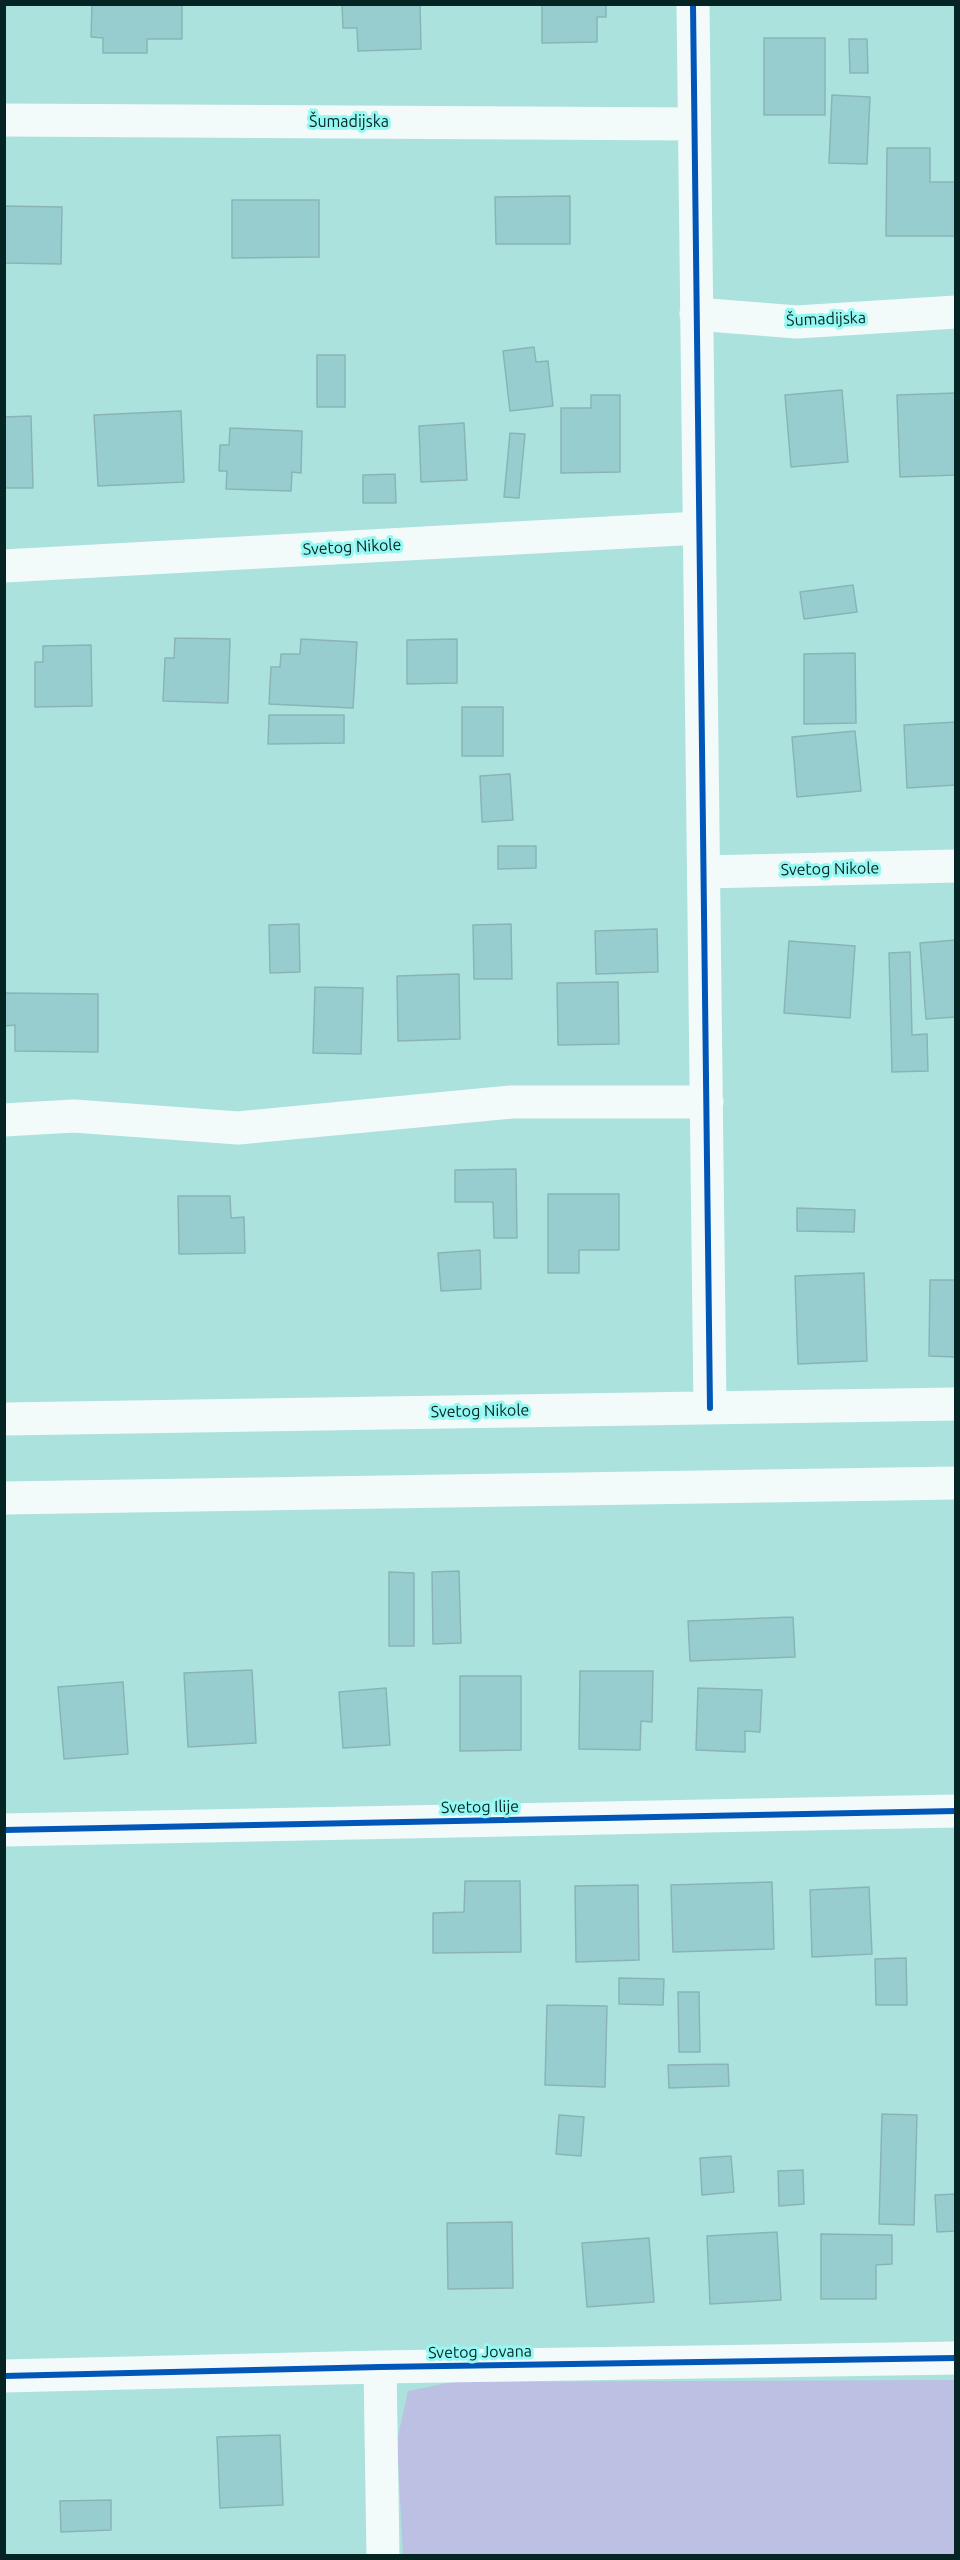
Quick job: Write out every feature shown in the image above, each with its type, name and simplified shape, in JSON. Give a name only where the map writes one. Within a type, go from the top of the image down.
[{"type":"street","points":[[693,4],[710,1408]]},
{"type":"street","name":"Šumadijska","points":[[4,120],[694,124]]},
{"type":"street","name":"Šumadijska","points":[[696,314],[797,322],[956,312]]},
{"type":"street","name":"Svetog Nikole","points":[[4,566],[699,528]]},
{"type":"street","name":"Svetog Nikole","points":[[704,872],[956,866]]},
{"type":"street","points":[[4,1120],[74,1116],[238,1128],[511,1102],[707,1102]]},
{"type":"street","name":"Svetog Nikole","points":[[4,1419],[956,1404]]},
{"type":"street","points":[[4,1498],[956,1483]]},
{"type":"street","name":"Svetog Ilije","points":[[4,1830],[956,1811]]},
{"type":"street","name":"Svetog Jovana","points":[[4,2376],[380,2367],[956,2358]]},
{"type":"street","points":[[380,2367],[384,2556]]},
{"type":"shaded area","points":[[955,2380],[955,2555],[403,2556],[397,2441],[408,2391],[453,2382]]},
{"type":"building","points":[[92,4],[182,4],[182,39],[147,39],[147,53],[103,53],[103,38],[91,37]]},
{"type":"building","points":[[342,4],[420,4],[421,49],[358,51],[357,28],[343,28]]},
{"type":"building","points":[[542,4],[606,4],[606,17],[597,17],[597,42],[542,43]]},
{"type":"building","points":[[764,38],[825,38],[825,115],[764,115]]},
{"type":"building","points":[[849,39],[867,39],[868,73],[850,73]]},
{"type":"building","points":[[832,95],[870,97],[867,164],[829,163]]},
{"type":"building","points":[[887,148],[930,148],[930,182],[956,182],[956,236],[886,236]]},
{"type":"building","points":[[570,196],[570,244],[496,244],[495,197]]},
{"type":"building","points":[[232,200],[319,200],[319,257],[232,258]]},
{"type":"building","points":[[4,206],[62,207],[61,264],[4,263]]},
{"type":"building","points":[[534,347],[536,362],[548,361],[553,406],[510,411],[503,351]]},
{"type":"building","points":[[317,355],[345,355],[345,407],[317,407]]},
{"type":"building","points":[[842,390],[848,462],[791,467],[785,395]]},
{"type":"building","points":[[956,393],[956,475],[900,477],[897,395]]},
{"type":"building","points":[[591,395],[620,395],[620,472],[561,473],[561,408],[591,408]]},
{"type":"building","points":[[181,411],[184,482],[98,486],[94,415]]},
{"type":"building","points":[[31,416],[33,488],[4,488],[4,417]]},
{"type":"building","points":[[464,423],[467,480],[421,482],[419,426]]},
{"type":"building","points":[[230,428],[302,431],[301,473],[292,472],[291,491],[226,489],[227,471],[219,471],[220,445],[229,445]]},
{"type":"building","points":[[510,433],[525,434],[519,498],[504,497]]},
{"type":"building","points":[[395,474],[396,503],[363,503],[363,475]]},
{"type":"building","points":[[853,585],[857,612],[804,619],[800,592]]},
{"type":"building","points":[[175,638],[230,639],[228,703],[163,701],[165,658],[174,658]]},
{"type":"building","points":[[301,639],[357,642],[353,708],[269,704],[271,667],[280,667],[281,654],[300,654]]},
{"type":"building","points":[[457,639],[457,683],[407,684],[407,640]]},
{"type":"building","points":[[91,645],[92,706],[35,707],[35,662],[43,662],[43,646]]},
{"type":"building","points":[[855,653],[856,723],[804,724],[804,654]]},
{"type":"building","points":[[462,707],[503,707],[503,756],[462,756]]},
{"type":"building","points":[[269,715],[344,715],[344,743],[268,744]]},
{"type":"building","points":[[956,722],[956,785],[907,788],[904,725]]},
{"type":"building","points":[[855,731],[861,791],[797,797],[792,737]]},
{"type":"building","points":[[510,774],[513,820],[482,822],[480,776]]},
{"type":"building","points":[[498,846],[536,846],[536,868],[498,869]]},
{"type":"building","points":[[299,924],[300,972],[270,973],[269,925]]},
{"type":"building","points":[[511,924],[512,979],[474,979],[473,925]]},
{"type":"building","points":[[657,929],[658,972],[596,974],[595,931]]},
{"type":"building","points":[[956,940],[956,1017],[926,1019],[920,943]]},
{"type":"building","points":[[789,941],[855,946],[850,1018],[784,1013]]},
{"type":"building","points":[[910,952],[912,1035],[927,1034],[928,1071],[892,1072],[889,953]]},
{"type":"building","points":[[459,974],[460,1039],[398,1041],[397,976]]},
{"type":"building","points":[[618,982],[619,1044],[558,1045],[557,983]]},
{"type":"building","points":[[315,987],[363,988],[361,1054],[313,1053]]},
{"type":"building","points":[[4,993],[98,994],[98,1052],[15,1051],[15,1025],[4,1026]]},
{"type":"building","points":[[516,1169],[517,1238],[494,1238],[493,1202],[455,1202],[455,1170]]},
{"type":"building","points":[[548,1194],[619,1194],[619,1250],[579,1250],[579,1273],[548,1273]]},
{"type":"building","points":[[178,1196],[230,1196],[231,1218],[244,1217],[245,1253],[179,1254]]},
{"type":"building","points":[[797,1208],[855,1210],[854,1232],[797,1231]]},
{"type":"building","points":[[480,1250],[481,1289],[441,1291],[438,1253]]},
{"type":"building","points":[[864,1273],[867,1361],[798,1364],[795,1276]]},
{"type":"building","points":[[930,1280],[956,1280],[956,1357],[929,1356]]},
{"type":"building","points":[[459,1571],[461,1643],[433,1644],[432,1572]]},
{"type":"building","points":[[389,1572],[414,1573],[414,1646],[389,1646]]},
{"type":"building","points":[[793,1617],[795,1657],[690,1661],[688,1621]]},
{"type":"building","points":[[252,1670],[256,1743],[188,1747],[184,1673]]},
{"type":"building","points":[[580,1671],[653,1671],[652,1722],[641,1721],[640,1750],[579,1749]]},
{"type":"building","points":[[460,1676],[521,1676],[521,1750],[460,1751]]},
{"type":"building","points":[[123,1682],[128,1754],[64,1759],[58,1687]]},
{"type":"building","points":[[386,1688],[390,1745],[343,1748],[339,1692]]},
{"type":"building","points":[[698,1688],[762,1690],[760,1732],[745,1731],[745,1752],[696,1750]]},
{"type":"building","points":[[465,1881],[520,1881],[521,1952],[433,1953],[433,1913],[464,1912]]},
{"type":"building","points":[[772,1882],[774,1949],[673,1952],[671,1885]]},
{"type":"building","points":[[638,1885],[639,1960],[576,1962],[575,1886]]},
{"type":"building","points":[[869,1887],[872,1954],[812,1957],[810,1890]]},
{"type":"building","points":[[906,1958],[907,2005],[876,2005],[875,1959]]},
{"type":"building","points":[[619,1978],[664,1979],[663,2005],[619,2004]]},
{"type":"building","points":[[678,1992],[699,1992],[700,2052],[679,2052]]},
{"type":"building","points":[[547,2005],[607,2006],[605,2087],[545,2085]]},
{"type":"building","points":[[728,2064],[729,2086],[669,2088],[668,2065]]},
{"type":"building","points":[[882,2114],[917,2115],[914,2225],[879,2224]]},
{"type":"building","points":[[559,2115],[584,2117],[581,2156],[556,2154]]},
{"type":"building","points":[[731,2156],[734,2192],[702,2195],[700,2158]]},
{"type":"building","points":[[803,2170],[804,2204],[779,2206],[778,2171]]},
{"type":"building","points":[[956,2194],[956,2231],[937,2232],[935,2195]]},
{"type":"building","points":[[512,2222],[513,2288],[448,2289],[447,2223]]},
{"type":"building","points":[[777,2232],[781,2300],[710,2304],[707,2236]]},
{"type":"building","points":[[821,2234],[892,2235],[892,2264],[876,2265],[876,2299],[821,2299]]},
{"type":"building","points":[[649,2238],[654,2302],[587,2307],[582,2243]]},
{"type":"building","points":[[280,2435],[283,2505],[220,2508],[217,2437]]},
{"type":"building","points":[[111,2500],[111,2530],[61,2532],[60,2501]]},
{"type":"cycle path","points":[[693,4],[710,1408]]},
{"type":"cycle path","points":[[4,1830],[956,1811]]},
{"type":"cycle path","points":[[4,2376],[380,2367],[956,2358]]}]
